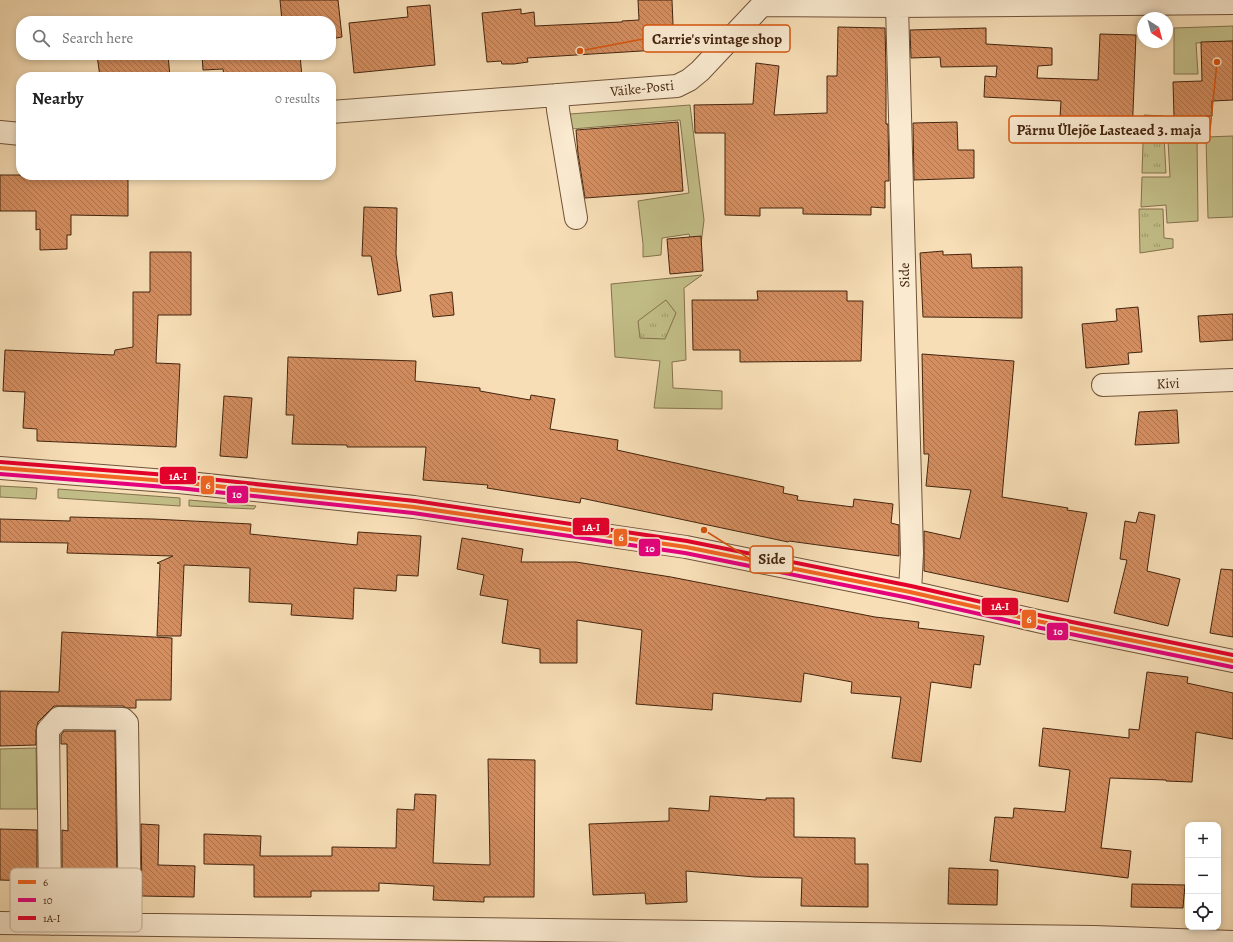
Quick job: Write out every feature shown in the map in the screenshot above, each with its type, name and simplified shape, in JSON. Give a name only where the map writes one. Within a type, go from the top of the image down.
[{"type":"street","name":"Väike-Posti","points":[[336,112],[677,86],[700,72],[760,2],[897,6],[1233,3]]},
{"type":"street","name":"Side","points":[[897,6],[912,553],[910,592]]},
{"type":"street","points":[[557,95],[558,110],[576,218]]},
{"type":"street","points":[[0,132],[16,134]]},
{"type":"street","name":"Kivi","points":[[1103,385],[1233,380]]},
{"type":"street","points":[[0,468],[179,482],[414,507],[686,547],[910,592],[1042,622],[1233,661]]},
{"type":"street","points":[[50,868],[48,730],[59,718],[116,718],[123,719],[127,723],[129,868]]},
{"type":"street","points":[[0,923],[10,923]]},
{"type":"street","points":[[142,924],[1094,937],[1233,942]]},
{"type":"green space","points":[[1233,26],[1233,41],[1196,43],[1198,74],[1174,74],[1174,28]]},
{"type":"green space","points":[[690,105],[704,220],[700,252],[694,253],[689,234],[662,238],[661,255],[643,257],[638,201],[689,193],[680,120],[572,129],[570,114]]},
{"type":"green space","points":[[1144,115],[1163,116],[1166,173],[1142,173]]},
{"type":"green space","points":[[1233,136],[1233,217],[1208,218],[1206,137]]},
{"type":"green space","points":[[1197,138],[1198,221],[1167,223],[1166,205],[1141,207],[1142,177],[1170,177],[1168,140]]},
{"type":"green space","points":[[1139,209],[1163,209],[1164,238],[1173,239],[1173,248],[1140,253]]},
{"type":"green space","points":[[702,275],[684,288],[686,360],[672,362],[673,388],[722,391],[722,409],[654,408],[660,361],[615,357],[611,284]]},
{"type":"green space","points":[[666,300],[676,313],[665,339],[640,338],[638,321]]},
{"type":"green space","points":[[0,486],[37,488],[36,499],[0,497]]},
{"type":"green space","points":[[58,489],[180,498],[180,506],[58,498]]},
{"type":"green space","points":[[189,500],[256,506],[254,509],[189,506]]},
{"type":"green space","points":[[36,748],[37,809],[0,809],[0,749]]},
{"type":"building","points":[[280,0],[338,0],[342,37],[336,38],[336,16],[282,16]]},
{"type":"building","points":[[638,0],[672,0],[674,49],[527,58],[528,62],[514,64],[502,64],[501,61],[487,62],[482,13],[521,9],[521,14],[534,12],[535,26],[622,22],[639,20]]},
{"type":"building","points":[[430,5],[435,65],[354,73],[349,23],[408,17],[407,7]]},
{"type":"building","points":[[838,27],[885,28],[886,124],[888,124],[889,181],[885,181],[885,208],[871,207],[871,215],[803,214],[803,208],[760,208],[760,216],[725,215],[725,133],[695,133],[694,105],[753,104],[756,63],[779,66],[774,115],[827,113],[827,76],[837,76]]},
{"type":"building","points":[[986,28],[986,44],[1052,48],[1052,65],[1038,66],[1037,78],[1098,80],[1100,34],[1136,35],[1132,137],[1059,134],[1061,101],[984,97],[985,76],[996,77],[997,66],[941,67],[940,57],[911,58],[910,30]]},
{"type":"building","points":[[1233,41],[1233,100],[1212,101],[1212,116],[1174,117],[1173,82],[1202,81],[1201,42]]},
{"type":"building","points":[[98,60],[168,60],[170,72],[99,72]]},
{"type":"building","points":[[202,60],[300,60],[302,72],[223,72],[223,69],[203,70]]},
{"type":"building","points":[[678,122],[683,191],[585,198],[576,130]]},
{"type":"building","points":[[957,122],[958,150],[974,150],[974,178],[914,180],[913,123]]},
{"type":"building","points":[[0,175],[16,175],[16,180],[128,180],[128,216],[71,215],[71,235],[67,235],[67,249],[40,250],[40,229],[36,230],[36,211],[0,211]]},
{"type":"building","points":[[364,207],[397,208],[396,254],[401,291],[378,295],[371,256],[362,256]]},
{"type":"building","points":[[701,236],[703,271],[670,274],[667,239]]},
{"type":"building","points":[[943,251],[943,255],[971,254],[972,268],[1022,267],[1022,318],[923,317],[920,253]]},
{"type":"building","points":[[150,252],[191,252],[191,315],[158,315],[156,363],[180,364],[176,447],[37,441],[37,429],[23,428],[25,392],[3,391],[5,350],[114,355],[115,350],[133,347],[133,292],[150,292]]},
{"type":"building","points":[[757,291],[847,291],[847,301],[863,301],[861,361],[740,362],[740,350],[693,350],[692,300],[758,300]]},
{"type":"building","points":[[452,292],[454,315],[433,317],[430,295]]},
{"type":"building","points":[[1138,307],[1142,352],[1128,353],[1129,364],[1086,368],[1082,324],[1117,321],[1116,309]]},
{"type":"building","points":[[1233,314],[1233,340],[1200,342],[1198,316]]},
{"type":"building","points":[[922,354],[1014,361],[1002,497],[1068,508],[1067,510],[1087,513],[1068,602],[924,571],[924,531],[960,539],[971,490],[926,486],[929,454],[924,454]]},
{"type":"building","points":[[288,357],[416,361],[415,381],[480,388],[480,391],[530,400],[531,395],[555,399],[550,429],[618,440],[617,450],[784,487],[783,493],[798,496],[797,500],[853,507],[854,499],[893,504],[891,523],[899,525],[899,556],[788,542],[581,498],[580,503],[487,488],[488,485],[423,480],[426,447],[347,447],[347,445],[292,444],[294,415],[286,415]]},
{"type":"building","points":[[224,396],[252,398],[247,458],[220,456]]},
{"type":"building","points":[[1177,410],[1179,443],[1135,445],[1139,412]]},
{"type":"building","points":[[1139,512],[1155,515],[1147,571],[1180,579],[1168,626],[1114,613],[1127,560],[1120,559],[1125,521],[1136,523]]},
{"type":"building","points":[[70,517],[153,519],[251,524],[250,534],[357,545],[358,532],[421,536],[418,576],[397,575],[396,591],[354,588],[353,619],[291,615],[292,604],[249,602],[250,568],[184,565],[181,636],[157,636],[160,564],[157,563],[173,556],[67,553],[68,543],[0,542],[0,519],[70,521]]},
{"type":"building","points":[[462,538],[523,549],[521,562],[576,562],[671,577],[875,617],[919,622],[918,628],[984,636],[980,665],[974,664],[971,688],[931,682],[921,762],[892,758],[901,697],[851,693],[852,682],[804,673],[801,702],[713,693],[712,710],[636,704],[642,630],[577,620],[577,663],[540,663],[540,649],[502,643],[508,600],[480,595],[484,575],[457,569]]},
{"type":"building","points":[[1221,569],[1233,570],[1233,637],[1210,633]]},
{"type":"building","points":[[62,632],[172,638],[171,700],[136,700],[136,708],[127,708],[123,706],[54,706],[38,722],[36,730],[36,745],[0,746],[0,691],[59,692]]},
{"type":"building","points":[[1147,672],[1188,677],[1187,683],[1233,693],[1233,739],[1196,732],[1192,782],[1110,778],[1101,848],[1131,851],[1128,878],[990,861],[995,817],[1013,818],[1014,808],[1065,812],[1070,770],[1039,766],[1043,728],[1129,738],[1129,729],[1139,730]]},
{"type":"building","points":[[64,731],[115,731],[117,868],[62,868],[62,830],[68,831],[67,744],[61,744],[61,735]]},
{"type":"building","points":[[488,759],[535,760],[534,897],[484,897],[484,902],[433,900],[434,886],[379,883],[379,891],[311,891],[311,897],[254,897],[254,865],[204,864],[204,834],[261,836],[260,856],[332,856],[332,847],[396,848],[397,809],[414,810],[415,794],[436,795],[433,863],[490,865]]},
{"type":"building","points":[[710,796],[766,800],[766,798],[794,798],[794,837],[855,838],[855,864],[868,864],[868,907],[801,906],[802,878],[755,877],[686,871],[687,902],[646,904],[645,893],[593,895],[589,824],[669,821],[669,808],[709,811]]},
{"type":"building","points":[[141,824],[159,825],[158,865],[195,866],[194,897],[142,896]]},
{"type":"building","points":[[0,829],[37,830],[37,868],[10,868],[10,880],[0,880]]},
{"type":"building","points":[[949,868],[998,870],[997,905],[948,904]]},
{"type":"building","points":[[1132,884],[1185,885],[1183,908],[1131,907]]},
{"type":"transit line","name":"1A-I","points":[[0,462],[180,476],[415,501],[687,541],[911,586],[1043,616],[1233,655]]},
{"type":"transit line","name":"6","points":[[0,468],[179,482],[414,507],[686,547],[910,592],[1042,622],[1233,661]]},
{"type":"transit line","name":"10","points":[[0,474],[178,488],[413,513],[685,553],[909,598],[1041,628],[1232,667]]},
{"type":"place","name":"Carrie's vintage shop","points":[[580,51]]},
{"type":"place","name":"Pärnu Ülejõe Lasteaed 3. maja","points":[[1217,62]]},
{"type":"place","name":"Side","points":[[704,530]]}]
